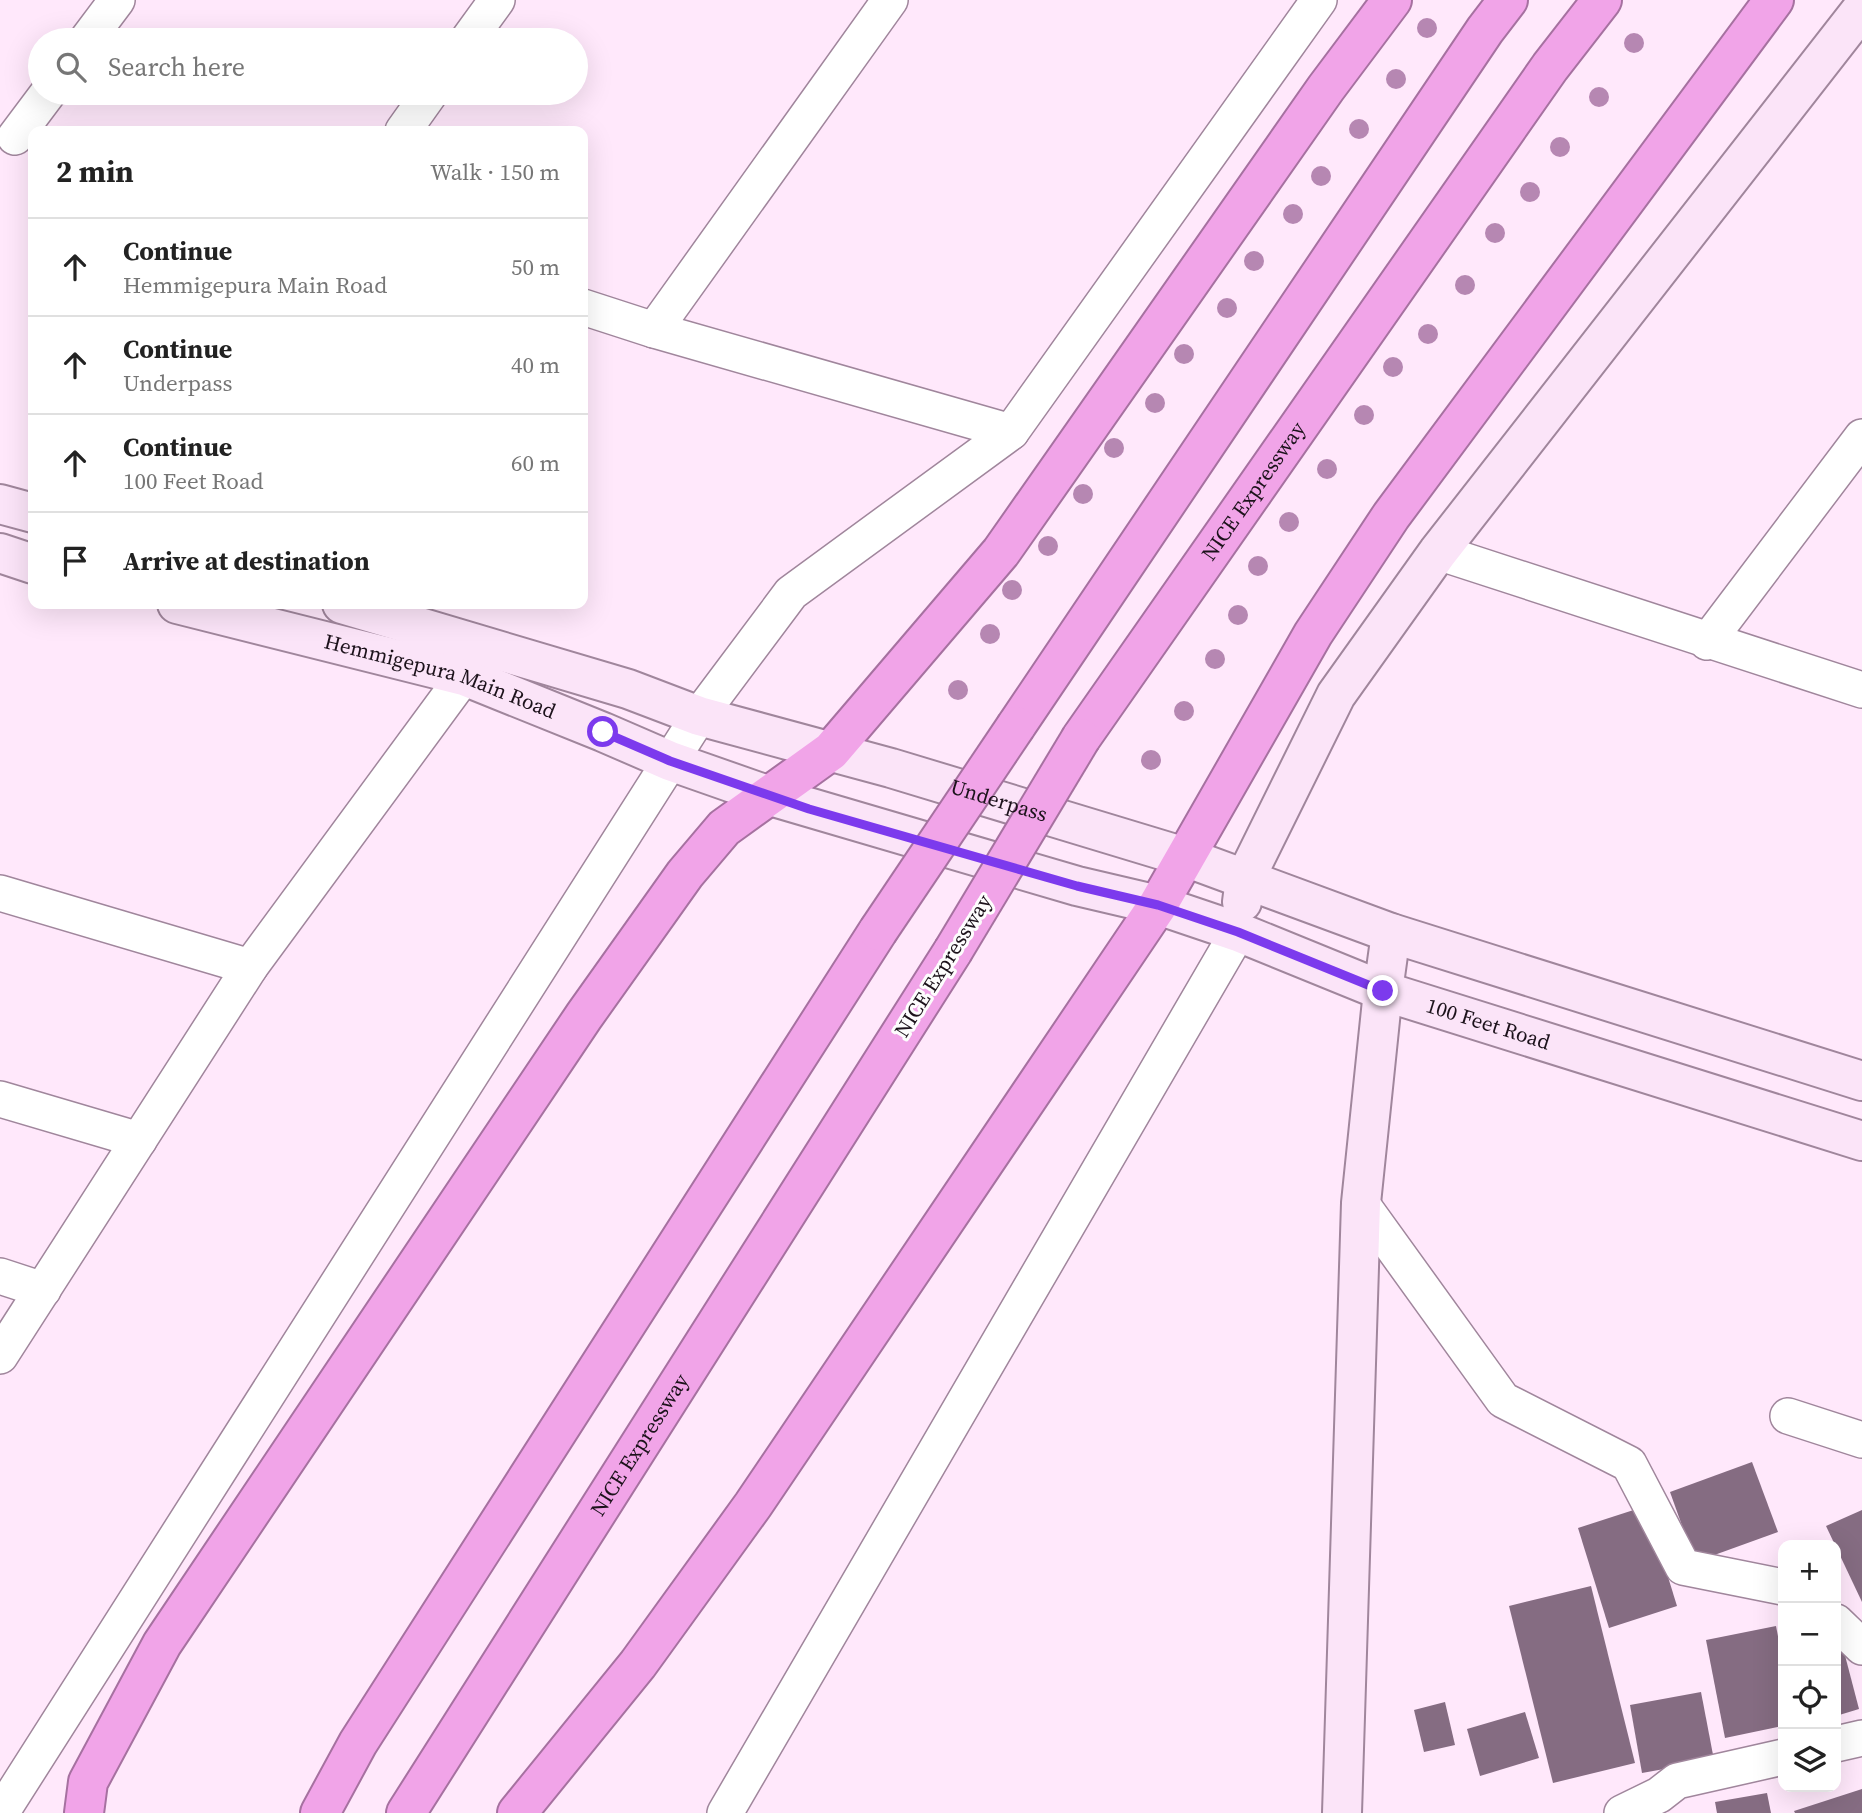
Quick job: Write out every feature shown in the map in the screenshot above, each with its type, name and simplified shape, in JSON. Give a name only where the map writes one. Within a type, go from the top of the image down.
[{"type":"highway","points":[[84,1813],[88,1782],[162,1644],[569,1039],[677,885],[724,828],[831,751],[1001,552],[1326,88],[1392,0]]},
{"type":"highway","points":[[320,1813],[358,1743],[878,931],[1485,30],[1508,0]]},
{"type":"highway","name":"NICE Expressway","points":[[406,1813],[953,951],[1080,738],[1542,78],[1602,0]]},
{"type":"highway","points":[[517,1813],[638,1664],[753,1505],[1158,905],[1313,634],[1391,516],[1774,0]]},
{"type":"main road","points":[[1238,932],[1245,879],[1336,695],[1438,552],[1862,9]]},
{"type":"main road","points":[[0,504],[28,512]]},
{"type":"main road","points":[[0,553],[28,562]]},
{"type":"main road","name":"Hemmigepura Main Road","points":[[197,609],[464,676],[670,761],[767,795],[1077,886]]},
{"type":"main road","name":"Hemmigepura Main Road","points":[[359,609],[628,689],[699,716],[891,768]]},
{"type":"main road","name":"Underpass","points":[[891,768],[1185,857]]},
{"type":"main road","points":[[1185,857],[1391,933],[1862,1081]]},
{"type":"main road","name":"100 Feet Road","points":[[1077,886],[1158,905],[1238,932],[1383,991],[1862,1141]]},
{"type":"main road","points":[[1342,1813],[1361,1203],[1391,933]]},
{"type":"street","points":[[96,28],[117,0]]},
{"type":"street","points":[[477,28],[497,0]]},
{"type":"street","points":[[654,331],[890,0]]},
{"type":"street","points":[[1,1813],[699,716],[791,593],[1011,432],[1319,0]]},
{"type":"street","points":[[16,137],[39,105]]},
{"type":"street","points":[[407,126],[421,105]]},
{"type":"street","points":[[588,309],[654,331],[1011,432]]},
{"type":"street","points":[[1707,642],[1862,437]]},
{"type":"street","points":[[1438,552],[1707,642],[1862,690]]},
{"type":"street","points":[[0,1356],[250,967],[464,676]]},
{"type":"street","points":[[0,893],[250,967]]},
{"type":"street","points":[[725,1813],[1238,932]]},
{"type":"street","points":[[0,1098],[139,1140]]},
{"type":"street","points":[[1361,1203],[1503,1401],[1629,1464],[1683,1567],[1778,1586]]},
{"type":"street","points":[[0,1276],[43,1290]]},
{"type":"street","points":[[1788,1416],[1862,1440]]},
{"type":"street","points":[[1841,1627],[1862,1647]]},
{"type":"street","points":[[1841,1743],[1862,1738]]},
{"type":"street","points":[[1622,1813],[1659,1795],[1677,1781],[1778,1758]]},
{"type":"building","points":[[1752,1462],[1778,1532],[1695,1562],[1670,1492]]},
{"type":"building","points":[[1646,1506],[1677,1606],[1609,1628],[1578,1528]]},
{"type":"building","points":[[1862,1510],[1862,1602],[1841,1558],[1841,1540],[1833,1540],[1826,1526]]},
{"type":"building","points":[[1591,1586],[1635,1763],[1553,1783],[1509,1606]]},
{"type":"building","points":[[1776,1626],[1778,1727],[1725,1738],[1706,1640]]},
{"type":"building","points":[[1841,1640],[1859,1709],[1841,1714]]},
{"type":"building","points":[[1701,1692],[1714,1760],[1642,1773],[1630,1705]]},
{"type":"building","points":[[1445,1702],[1455,1745],[1424,1752],[1414,1710]]},
{"type":"building","points":[[1525,1712],[1539,1758],[1480,1776],[1467,1729]]},
{"type":"building","points":[[1862,1789],[1862,1813],[1794,1811]]},
{"type":"building","points":[[1767,1793],[1771,1813],[1717,1813],[1715,1802]]},
{"type":"route","points":[[603,732],[670,761],[809,809],[1077,886],[1158,905],[1238,932],[1383,991]]}]
